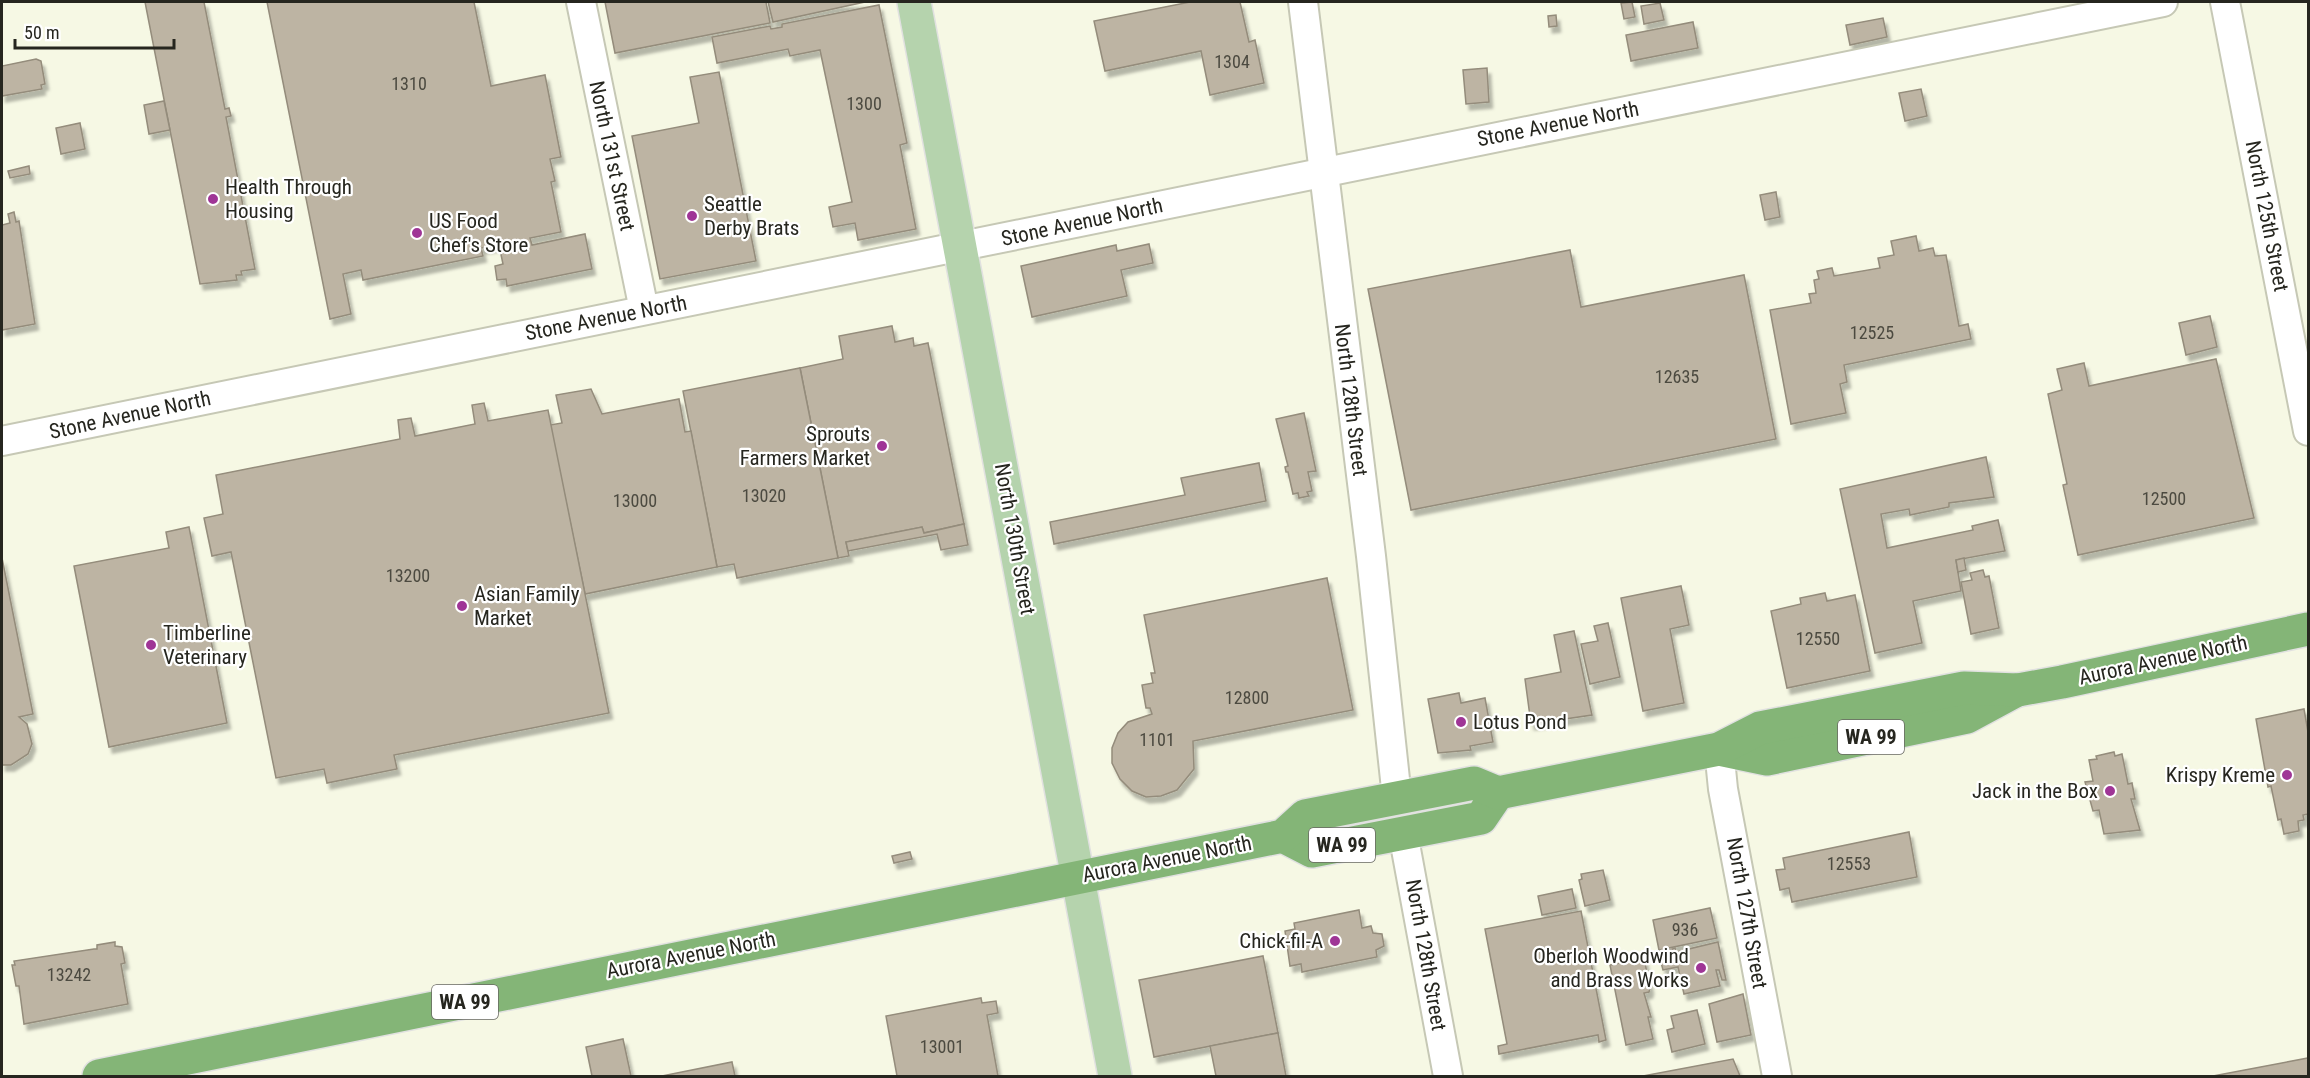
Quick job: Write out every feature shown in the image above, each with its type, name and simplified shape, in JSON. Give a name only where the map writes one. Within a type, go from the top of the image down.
[{"type":"highway","name":"Aurora Avenue North","points":[[99,1077],[1283,836],[1305,816],[1474,783],[1498,793],[1719,750],[1767,759],[1967,717],[2018,690],[2308,628]]},
{"type":"highway","name":"WA 99","points":[[1283,836],[1312,851],[1481,818],[1498,793]]},
{"type":"main road","name":"North 130th Street","points":[[914,2],[962,247],[1076,877],[1115,1077]]},
{"type":"street","name":"North 131st Street","points":[[581,2],[644,310]]},
{"type":"street","name":"North 128th Street","points":[[1303,2],[1322,172],[1371,556],[1397,798]]},
{"type":"street","name":"Stone Avenue North","points":[[2,441],[2163,2]]},
{"type":"street","name":"North 125th Street","points":[[2225,2],[2308,431]]},
{"type":"street","name":"North 127th Street","points":[[1719,750],[1723,789],[1777,1077]]},
{"type":"street","name":"North 128th Street","points":[[1403,833],[1448,1077]]},
{"type":"building","name":"Health Through Housing","points":[[145,2],[204,2],[225,109],[229,108],[231,116],[226,117],[255,269],[241,271],[242,275],[236,275],[237,280],[200,284]]},
{"type":"building","points":[[267,2],[474,2],[491,86],[545,75],[561,157],[550,159],[555,181],[551,182],[561,232],[530,238],[532,245],[585,234],[592,269],[507,286],[506,279],[497,280],[495,266],[503,264],[499,245],[481,248],[483,256],[363,280],[361,270],[343,274],[351,314],[330,319]]},
{"type":"building","points":[[605,2],[766,2],[770,23],[615,53]]},
{"type":"building","points":[[768,2],[865,2],[773,22]]},
{"type":"building","points":[[1190,2],[1240,2],[1249,42],[1255,40],[1264,83],[1210,95],[1201,51],[1105,71],[1094,21]]},
{"type":"building","points":[[1632,2],[1635,17],[1624,19],[1621,3]]},
{"type":"building","points":[[1660,3],[1664,20],[1644,24],[1641,6]]},
{"type":"building","points":[[879,5],[907,143],[900,145],[916,229],[858,240],[855,223],[833,227],[829,207],[852,202],[820,50],[790,56],[788,49],[717,63],[712,37],[770,26],[771,29],[782,27],[782,24]]},
{"type":"building","points":[[1556,15],[1557,26],[1549,27],[1548,16]]},
{"type":"building","points":[[1883,18],[1887,37],[1850,45],[1846,25]]},
{"type":"building","points":[[1693,22],[1698,48],[1631,61],[1626,35]]},
{"type":"building","points":[[36,59],[41,61],[45,84],[41,85],[42,89],[2,96],[2,66]]},
{"type":"building","points":[[1487,68],[1489,102],[1466,104],[1463,70]]},
{"type":"building","points":[[719,72],[756,261],[660,279],[632,136],[699,123],[690,77]]},
{"type":"building","points":[[1921,89],[1927,116],[1905,121],[1899,93]]},
{"type":"building","points":[[164,101],[170,130],[149,134],[144,105]]},
{"type":"building","points":[[80,123],[85,149],[61,154],[56,128]]},
{"type":"building","points":[[29,166],[30,174],[10,178],[8,171]]},
{"type":"building","points":[[1776,192],[1780,217],[1765,220],[1760,195]]},
{"type":"building","points":[[14,212],[16,222],[19,221],[35,324],[2,330],[2,225],[10,223],[8,214]]},
{"type":"building","points":[[1916,236],[1919,251],[1933,248],[1935,256],[1946,255],[1959,326],[1968,324],[1971,339],[1844,365],[1847,382],[1840,384],[1846,413],[1791,424],[1770,310],[1811,303],[1809,294],[1816,293],[1814,280],[1819,279],[1817,271],[1832,268],[1834,276],[1880,268],[1878,258],[1894,255],[1891,241]]},
{"type":"building","points":[[1149,244],[1153,263],[1121,270],[1127,296],[1032,317],[1021,266],[1116,245],[1117,251]]},
{"type":"building","points":[[1570,250],[1581,307],[1744,275],[1776,439],[1411,510],[1368,289]]},
{"type":"building","points":[[2210,316],[2217,347],[2186,355],[2179,323]]},
{"type":"building","name":"Sprouts Farmers Market","points":[[892,326],[895,342],[913,338],[914,346],[928,343],[964,524],[924,533],[922,527],[846,542],[849,556],[838,558],[800,368],[843,359],[839,336]]},
{"type":"building","points":[[2216,359],[2254,518],[2078,555],[2063,485],[2067,484],[2048,394],[2062,390],[2057,369],[2084,363],[2089,386]]},
{"type":"building","points":[[800,368],[838,558],[737,578],[734,564],[717,567],[683,391]]},
{"type":"building","points":[[591,389],[602,414],[679,399],[685,432],[691,431],[717,567],[585,594],[550,425],[562,423],[556,395]]},
{"type":"building","points":[[484,403],[488,421],[548,410],[609,713],[394,755],[397,769],[327,783],[324,769],[276,778],[231,552],[212,556],[204,518],[223,514],[216,475],[400,439],[398,420],[411,418],[415,436],[475,424],[472,405]]},
{"type":"building","points":[[1304,413],[1316,471],[1308,472],[1312,491],[1307,492],[1309,496],[1299,498],[1298,493],[1293,494],[1288,472],[1286,472],[1285,467],[1288,466],[1276,419]]},
{"type":"building","points":[[1986,457],[1994,497],[1949,503],[1949,507],[1910,515],[1909,509],[1881,514],[1887,548],[1973,530],[1972,526],[1998,520],[2005,551],[1956,560],[1961,591],[1913,601],[1922,643],[1875,653],[1840,489]]},
{"type":"building","points":[[1259,463],[1266,501],[1054,544],[1050,522],[1185,495],[1181,478]]},
{"type":"building","points":[[964,524],[968,545],[941,550],[937,534],[848,551],[846,542],[922,527],[924,533]]},
{"type":"building","name":"Timberline Veterinary","points":[[189,527],[227,723],[109,747],[74,566],[169,548],[166,532]]},
{"type":"building","points":[[2,558],[33,714],[19,717],[27,724],[32,744],[28,754],[11,765],[2,765]]},
{"type":"building","points":[[1964,558],[1966,570],[1958,572],[1956,560]]},
{"type":"building","points":[[1983,570],[1985,577],[1989,576],[1999,628],[1971,634],[1961,582],[1972,580],[1970,573]]},
{"type":"building","points":[[1327,578],[1353,710],[1193,741],[1194,769],[1177,790],[1161,796],[1146,797],[1132,791],[1120,779],[1112,763],[1112,748],[1118,733],[1128,722],[1152,714],[1150,708],[1146,708],[1142,685],[1153,683],[1151,673],[1155,673],[1144,615]]},
{"type":"building","points":[[1681,586],[1689,625],[1670,629],[1684,703],[1643,711],[1621,598]]},
{"type":"building","points":[[1825,593],[1827,601],[1855,595],[1870,671],[1787,688],[1771,611],[1801,604],[1800,598]]},
{"type":"building","points":[[1608,623],[1620,677],[1590,684],[1581,644],[1598,641],[1594,626]]},
{"type":"building","points":[[1574,631],[1592,715],[1531,724],[1525,679],[1561,672],[1554,635]]},
{"type":"building","name":"Lotus Pond","points":[[1459,693],[1461,703],[1485,698],[1493,742],[1470,746],[1471,750],[1438,753],[1428,699]]},
{"type":"building","name":"Krispy Kreme","points":[[2304,709],[2308,732],[2308,814],[2303,815],[2304,820],[2298,821],[2299,831],[2284,834],[2281,819],[2278,820],[2271,786],[2268,787],[2256,719]]},
{"type":"building","name":"Jack in the Box","points":[[2114,752],[2115,756],[2122,754],[2128,784],[2132,783],[2135,799],[2131,799],[2140,830],[2104,834],[2099,810],[2093,811],[2085,782],[2093,781],[2089,760]]},
{"type":"building","points":[[1909,832],[1917,877],[1792,902],[1789,888],[1780,890],[1776,870],[1785,869],[1783,858]]},
{"type":"building","points":[[910,852],[912,859],[894,863],[892,856]]},
{"type":"building","points":[[1603,870],[1610,900],[1585,906],[1579,880],[1582,879],[1581,874]]},
{"type":"building","points":[[1572,889],[1576,908],[1542,915],[1538,896]]},
{"type":"building","points":[[1710,908],[1717,938],[1659,950],[1653,920]]},
{"type":"building","name":"Chick-fil-A","points":[[1359,910],[1362,928],[1371,926],[1373,933],[1382,934],[1384,946],[1376,950],[1377,957],[1302,972],[1301,964],[1290,966],[1285,931],[1295,929],[1294,923]]},
{"type":"building","points":[[1581,911],[1606,1040],[1599,1042],[1598,1035],[1499,1054],[1498,1046],[1507,1044],[1485,929]]},
{"type":"building","points":[[115,942],[115,946],[122,947],[125,963],[121,964],[128,1004],[24,1024],[19,986],[16,986],[12,965],[15,965],[14,961],[97,949],[97,945]]},
{"type":"building","name":"Oberloh Woodwind and Brass Works","points":[[1718,942],[1726,980],[1722,980],[1719,970],[1716,970],[1720,986],[1684,994],[1678,967],[1663,970],[1659,955],[1671,953],[1670,950],[1675,948],[1676,952]]},
{"type":"building","points":[[1263,956],[1278,1033],[1154,1057],[1139,980]]},
{"type":"building","points":[[1644,958],[1650,988],[1649,992],[1644,993],[1651,1017],[1648,1017],[1653,1039],[1626,1045],[1610,965]]},
{"type":"building","points":[[1743,994],[1751,1035],[1717,1042],[1709,1004]]},
{"type":"building","points":[[981,998],[982,1003],[996,1001],[998,1013],[987,1015],[998,1076],[897,1076],[886,1016]]},
{"type":"building","points":[[1697,1010],[1705,1044],[1672,1052],[1667,1030],[1674,1028],[1671,1016]]},
{"type":"building","points":[[1278,1033],[1286,1076],[1216,1076],[1210,1046]]},
{"type":"building","points":[[623,1039],[631,1076],[592,1076],[586,1047]]},
{"type":"building","points":[[2308,1058],[2308,1076],[2213,1076]]},
{"type":"building","points":[[1733,1059],[1740,1076],[1643,1076]]},
{"type":"building","points":[[732,1062],[735,1076],[662,1076]]},
{"type":"place","name":"Health Through Housing","points":[[213,199]]},
{"type":"place","name":"Seattle Derby Brats","points":[[692,216]]},
{"type":"place","name":"US Food Chef's Store","points":[[417,233]]},
{"type":"place","name":"Sprouts Farmers Market","points":[[882,446]]},
{"type":"place","name":"Asian Family Market","points":[[462,606]]},
{"type":"place","name":"Timberline Veterinary","points":[[151,645]]},
{"type":"place","name":"Lotus Pond","points":[[1461,722]]},
{"type":"place","name":"Krispy Kreme","points":[[2287,775]]},
{"type":"place","name":"Jack in the Box","points":[[2110,791]]},
{"type":"place","name":"Chick-fil-A","points":[[1335,941]]},
{"type":"place","name":"Oberloh Woodwind and Brass Works","points":[[1701,968]]}]
